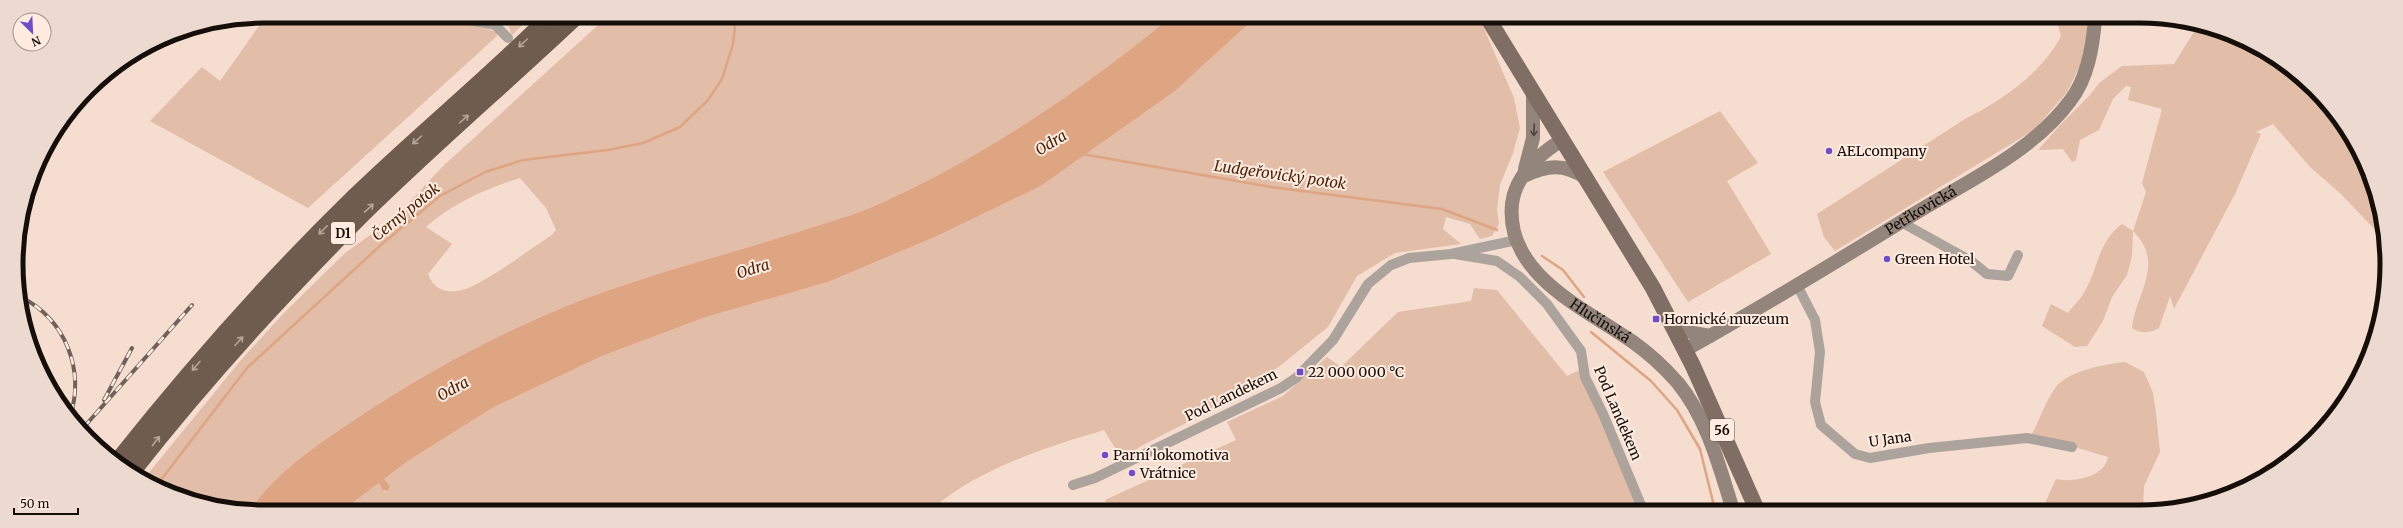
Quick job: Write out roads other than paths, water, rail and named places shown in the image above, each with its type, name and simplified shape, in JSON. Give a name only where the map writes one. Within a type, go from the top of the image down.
[{"type":"highway","name":"D1","points":[[121,458],[225,332],[300,252],[354,198],[543,23]]},
{"type":"highway","name":"D1","points":[[135,467],[191,396],[240,340],[307,270],[409,170],[568,23]]},
{"type":"main road","name":"56","points":[[1491,23],[1631,251],[1673,325],[1755,505]]},
{"type":"street","points":[[489,23],[495,24],[508,38]]},
{"type":"street","name":"Petřkovická","points":[[1685,350],[1797,285],[2014,152],[2055,119],[2071,100],[2081,82],[2090,50],[2094,23]]},
{"type":"street","points":[[1521,177],[1533,138],[1533,91]]},
{"type":"street","name":"Hlučínská","points":[[1562,140],[1540,156],[1521,177],[1516,188],[1512,207],[1517,240],[1528,261],[1546,282],[1580,308],[1652,356],[1678,384],[1695,409],[1708,434],[1725,505]]},
{"type":"street","points":[[1521,177],[1540,169],[1558,166],[1571,169],[1586,178]]},
{"type":"street","points":[[1901,222],[1971,261],[1987,274],[2008,276],[2018,255]]},
{"type":"street","name":"Pod Landekem","points":[[1073,484],[1095,478],[1281,388],[1296,378],[1333,340],[1368,284],[1391,264],[1409,258],[1451,254],[1517,240]]},
{"type":"street","name":"Pod Landekem","points":[[1451,254],[1497,260],[1520,277],[1547,304],[1581,351],[1585,377],[1603,414],[1641,505]]},
{"type":"street","name":"U Jana","points":[[1797,285],[1815,320],[1820,352],[1815,402],[1821,425],[1855,454],[1870,458],[1929,448],[2027,438],[2072,447]]},
{"type":"street","points":[[1673,325],[1693,333],[1710,336]]},
{"type":"water","name":"Odra","points":[[1164,23],[1249,23],[1175,91],[1041,186],[935,237],[828,282],[706,317],[602,356],[494,407],[408,461],[384,479],[390,486],[387,492],[385,490],[383,491],[379,483],[350,505],[255,504],[270,485],[282,474],[337,431],[405,387],[493,339],[553,312],[611,289],[779,238],[872,207],[952,168],[990,146],[1065,97]]},
{"type":"waterway","name":"Černý potok","points":[[160,481],[247,368],[382,244],[440,196],[485,172],[523,160],[608,150],[643,143],[680,127],[708,100],[722,79],[733,44],[735,23]]},
{"type":"waterway","name":"Ludgeřovický potok","points":[[1082,154],[1271,187],[1442,209],[1497,230]]},
{"type":"waterway","name":"Ludgeřovický potok","points":[[1542,256],[1563,270],[1584,297]]},
{"type":"waterway","name":"Ludgeřovický potok","points":[[1591,332],[1651,381],[1677,410],[1700,449],[1714,505]]},
{"type":"railway","points":[[26,300],[37,307],[50,319],[68,348],[73,364],[75,382],[72,409]]},
{"type":"railway","points":[[85,425],[192,305]]},
{"type":"railway","points":[[104,400],[132,348]]},
{"type":"place","name":"AELcompany","points":[[1829,151]]},
{"type":"place","name":"Green Hotel","points":[[1887,259]]},
{"type":"place","name":"Hornické muzeum","points":[[1656,319]]},
{"type":"place","name":"22 000 000 °C","points":[[1300,372]]},
{"type":"place","name":"Parní lokomotiva","points":[[1105,455]]},
{"type":"place","name":"Vrátnice","points":[[1132,473]]}]
